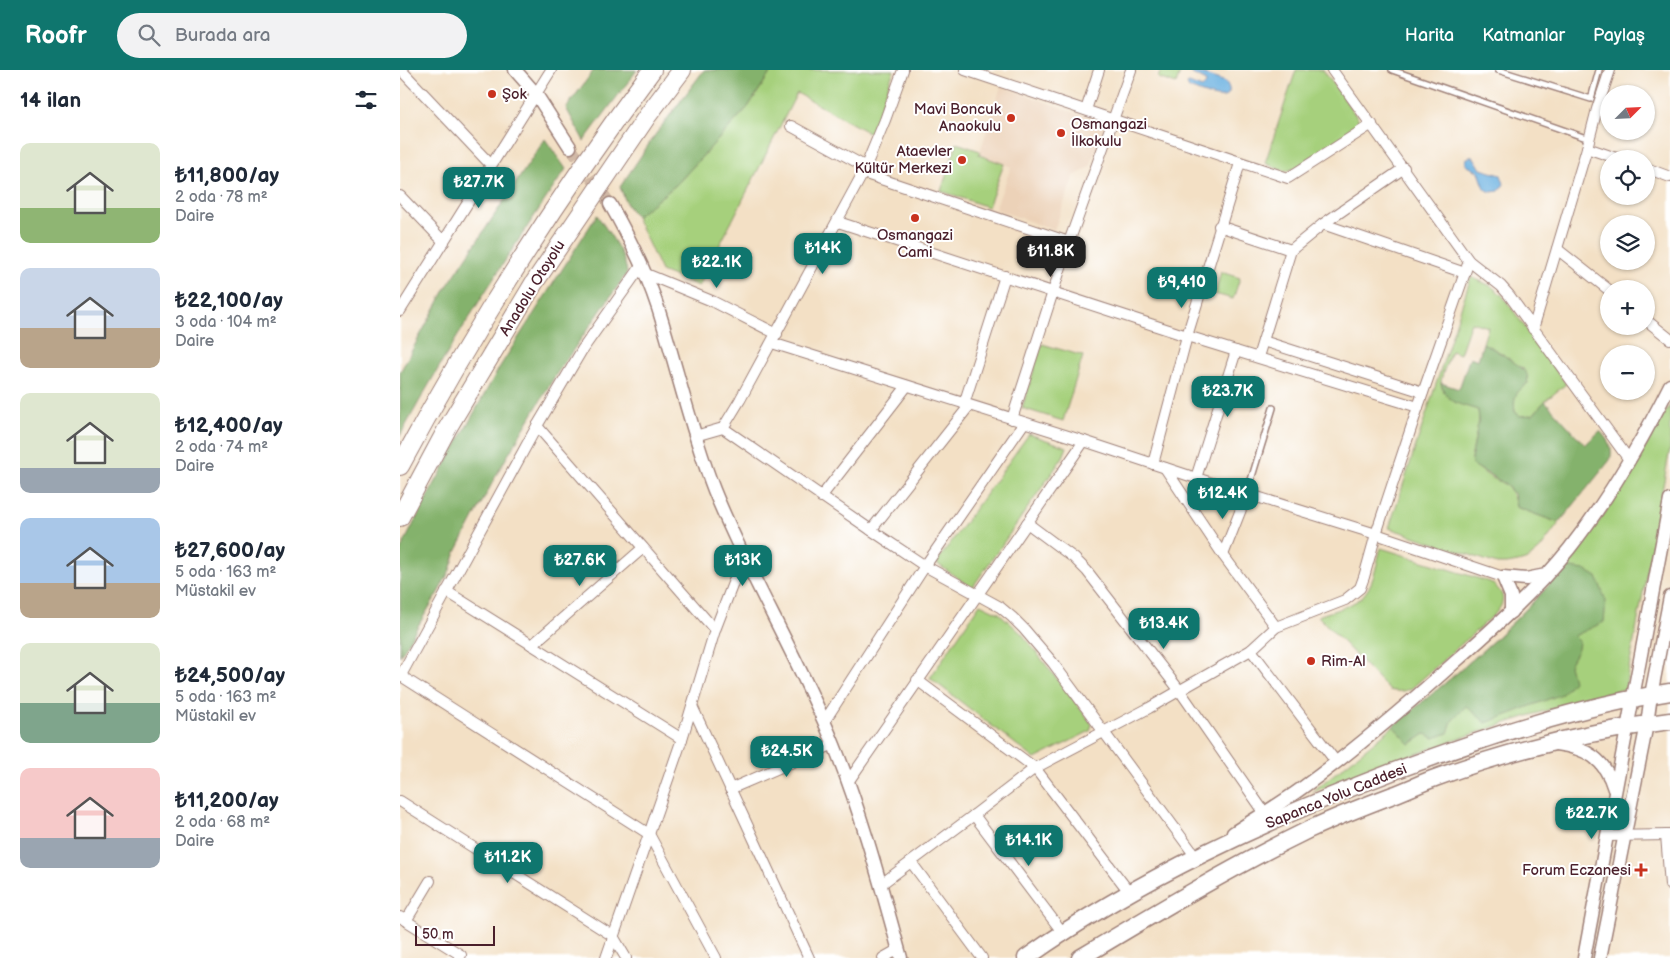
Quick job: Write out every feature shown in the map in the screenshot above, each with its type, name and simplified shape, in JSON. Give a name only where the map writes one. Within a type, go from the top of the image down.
[{"type":"highway","name":"Anadolu Otoyolu","points":[[400,466],[429,412],[516,268],[608,131],[652,70]]},
{"type":"highway","name":"Anadolu Otoyolu","points":[[400,518],[446,429],[534,283],[648,115],[682,70]]},
{"type":"highway","name":"Sapanca Yolu Caddesi","points":[[1026,958],[1124,896],[1288,814],[1354,786],[1531,723],[1582,709],[1670,692]]},
{"type":"highway","name":"Sapanca Yolu Caddesi","points":[[1080,958],[1256,856],[1310,829],[1434,779],[1548,743],[1627,727],[1670,721]]},
{"type":"street","points":[[400,70],[492,165]]},
{"type":"street","points":[[515,70],[536,94],[570,147]]},
{"type":"street","points":[[400,311],[551,70]]},
{"type":"street","points":[[695,436],[723,428],[774,339],[864,170],[903,70]]},
{"type":"street","points":[[965,70],[1288,178],[1372,124]]},
{"type":"street","points":[[1086,110],[1099,70]]},
{"type":"street","points":[[1012,419],[1069,242],[1131,70]]},
{"type":"street","points":[[1332,70],[1469,261],[1501,286],[1515,302],[1630,461]]},
{"type":"street","points":[[1534,329],[1610,70]]},
{"type":"street","points":[[791,126],[864,170],[1069,242]]},
{"type":"street","points":[[1588,143],[1602,150]]},
{"type":"street","points":[[1153,464],[1187,336],[1219,226],[1240,163]]},
{"type":"street","points":[[1258,357],[1290,250],[1323,224],[1404,168]]},
{"type":"street","points":[[1655,171],[1670,177]]},
{"type":"street","points":[[400,196],[444,242]]},
{"type":"street","points":[[610,204],[643,269],[657,306],[695,436],[714,490],[824,722],[848,782],[900,953],[883,958]]},
{"type":"street","points":[[838,222],[1187,336],[1418,407]]},
{"type":"street","points":[[1323,224],[1465,273]]},
{"type":"street","points":[[1219,226],[1290,250]]},
{"type":"street","points":[[1557,248],[1600,283]]},
{"type":"street","points":[[880,885],[1035,768],[1180,691],[1250,650],[1276,627],[1345,600],[1360,588],[1423,392],[1469,261]]},
{"type":"street","points":[[643,269],[712,301],[774,339],[907,386],[1376,534],[1503,577],[1526,578],[1546,575]]},
{"type":"street","points":[[643,269],[582,350],[537,426],[400,677],[649,834],[716,958]]},
{"type":"street","points":[[871,530],[967,405],[1005,276]]},
{"type":"street","points":[[1655,327],[1670,339]]},
{"type":"street","points":[[1263,341],[1423,392]]},
{"type":"street","points":[[1196,478],[1236,350]]},
{"type":"street","points":[[1170,872],[1301,788],[1336,762],[1414,699],[1511,612],[1574,542],[1630,461],[1670,385]]},
{"type":"street","points":[[821,497],[907,386]]},
{"type":"street","points":[[824,722],[926,566],[1024,423]]},
{"type":"street","points":[[537,426],[715,630]]},
{"type":"street","points":[[723,428],[821,497],[926,566],[1000,608],[1024,629],[1052,663],[1196,857]]},
{"type":"street","points":[[848,782],[916,680],[1084,441]]},
{"type":"street","points":[[1165,468],[1223,555],[1276,627]]},
{"type":"street","points":[[1223,555],[1247,494]]},
{"type":"street","points":[[1584,958],[1670,500]]},
{"type":"street","points":[[1026,523],[1074,558],[1087,571],[1180,691],[1264,812]]},
{"type":"street","points":[[532,645],[643,548]]},
{"type":"street","points":[[606,958],[682,738],[715,630],[744,556]]},
{"type":"street","points":[[1503,577],[1511,596],[1511,612]]},
{"type":"street","points":[[446,590],[682,738]]},
{"type":"street","points":[[1600,958],[1647,724],[1670,597]]},
{"type":"street","points":[[1250,650],[1336,762]]},
{"type":"street","points":[[916,680],[1035,768],[1124,896]]},
{"type":"street","points":[[692,706],[809,958]]},
{"type":"street","points":[[1548,743],[1572,747],[1592,755],[1607,771],[1615,793]]},
{"type":"street","points":[[730,789],[834,744]]},
{"type":"street","points":[[400,801],[613,936],[626,958]]},
{"type":"street","points":[[974,815],[1063,933]]},
{"type":"street","points":[[1606,836],[1668,835],[1670,885]]},
{"type":"street","points":[[911,862],[982,958]]},
{"type":"street","points":[[430,881],[403,919],[461,955],[459,958]]},
{"type":"lane","points":[[1392,70],[1588,143]]},
{"type":"lane","points":[[1498,70],[1591,98],[1599,70]]},
{"type":"lane","points":[[1247,494],[1273,408]]},
{"type":"shaded area","points":[[1001,86],[1105,124],[1090,167],[1074,176],[1054,230],[995,209],[1011,167],[979,155]]},
{"type":"green space","points":[[594,70],[637,70],[584,141],[566,108]]},
{"type":"green space","points":[[704,70],[772,70],[748,107],[677,184],[636,217],[627,205],[620,187],[655,135]]},
{"type":"green space","points":[[772,70],[894,70],[871,134],[797,93],[699,286],[661,271],[636,217],[677,184],[748,107]]},
{"type":"green space","points":[[1161,70],[1181,70],[1176,84],[1158,78]]},
{"type":"green space","points":[[1296,70],[1323,70],[1360,121],[1357,128],[1287,171],[1265,163]]},
{"type":"green space","points":[[545,139],[566,169],[480,301],[400,436],[400,372],[446,288]]},
{"type":"green space","points":[[957,143],[980,151],[979,155],[1004,164],[988,207],[941,191]]},
{"type":"green space","points":[[597,215],[620,250],[627,273],[555,376],[498,472],[456,552],[450,570],[439,591],[400,656],[400,551],[424,503],[499,368]]},
{"type":"green space","points":[[1221,272],[1240,278],[1233,299],[1215,294]]},
{"type":"green space","points":[[1471,277],[1491,286],[1502,295],[1566,384],[1545,401],[1533,415],[1520,416],[1515,412],[1514,403],[1517,393],[1528,383],[1523,368],[1483,343],[1488,327],[1471,322],[1460,354],[1451,351],[1444,371],[1441,382],[1449,397],[1478,410],[1479,419],[1471,460],[1488,476],[1504,484],[1511,491],[1516,507],[1559,523],[1540,549],[1528,559],[1507,564],[1497,564],[1389,528]]},
{"type":"green space","points":[[1483,343],[1515,363],[1527,375],[1528,383],[1520,390],[1514,403],[1515,412],[1520,416],[1533,415],[1545,401],[1585,445],[1600,431],[1610,444],[1610,460],[1559,523],[1516,507],[1514,494],[1505,484],[1473,465],[1471,460],[1479,419],[1478,410],[1450,399],[1443,390],[1441,383],[1459,389],[1470,357],[1478,360]]},
{"type":"green space","points":[[1042,344],[1083,356],[1063,421],[1022,408]]},
{"type":"green space","points":[[1670,405],[1670,449],[1625,689],[1506,723],[1312,792],[1465,666],[1551,583],[1585,542],[1600,520]]},
{"type":"green space","points":[[1029,434],[1067,447],[1063,457],[972,588],[936,563]]},
{"type":"green space","points":[[1381,548],[1490,582],[1499,590],[1502,597],[1501,605],[1494,615],[1412,688],[1403,691],[1389,690],[1318,616],[1351,604],[1362,597],[1372,582]]},
{"type":"green space","points":[[1564,567],[1585,570],[1597,577],[1606,601],[1604,622],[1574,636],[1579,641],[1578,649],[1569,665],[1573,681],[1562,694],[1486,723],[1466,706],[1452,721],[1448,733],[1434,738],[1425,734],[1410,744],[1393,726],[1461,670],[1504,631]]},
{"type":"green space","points":[[980,604],[999,613],[1022,634],[1092,724],[1090,731],[1035,759],[930,678]]},
{"type":"water","points":[[1193,71],[1226,82],[1229,90],[1228,94],[1216,97],[1189,88],[1187,84],[1189,83],[1202,88],[1206,84],[1205,80],[1192,74]]},
{"type":"water","points":[[1471,156],[1481,169],[1501,175],[1504,184],[1499,191],[1491,192],[1485,189],[1479,172],[1466,165],[1466,159]]},
{"type":"tunnel","points":[[570,147],[610,204]]},
{"type":"place","name":"Şok","points":[[492,94]]},
{"type":"place","name":"Mavi Boncuk Anaokulu","points":[[1011,118]]},
{"type":"place","name":"Osmangazi İlkokulu","points":[[1061,133]]},
{"type":"place","name":"Ataevler Kültür Merkezi","points":[[962,160]]},
{"type":"place","name":"Osmangazi Cami","points":[[915,218]]},
{"type":"place","name":"Rim-Al","points":[[1311,661]]},
{"type":"place","name":"Forum Eczanesi","points":[[1641,870]]}]
